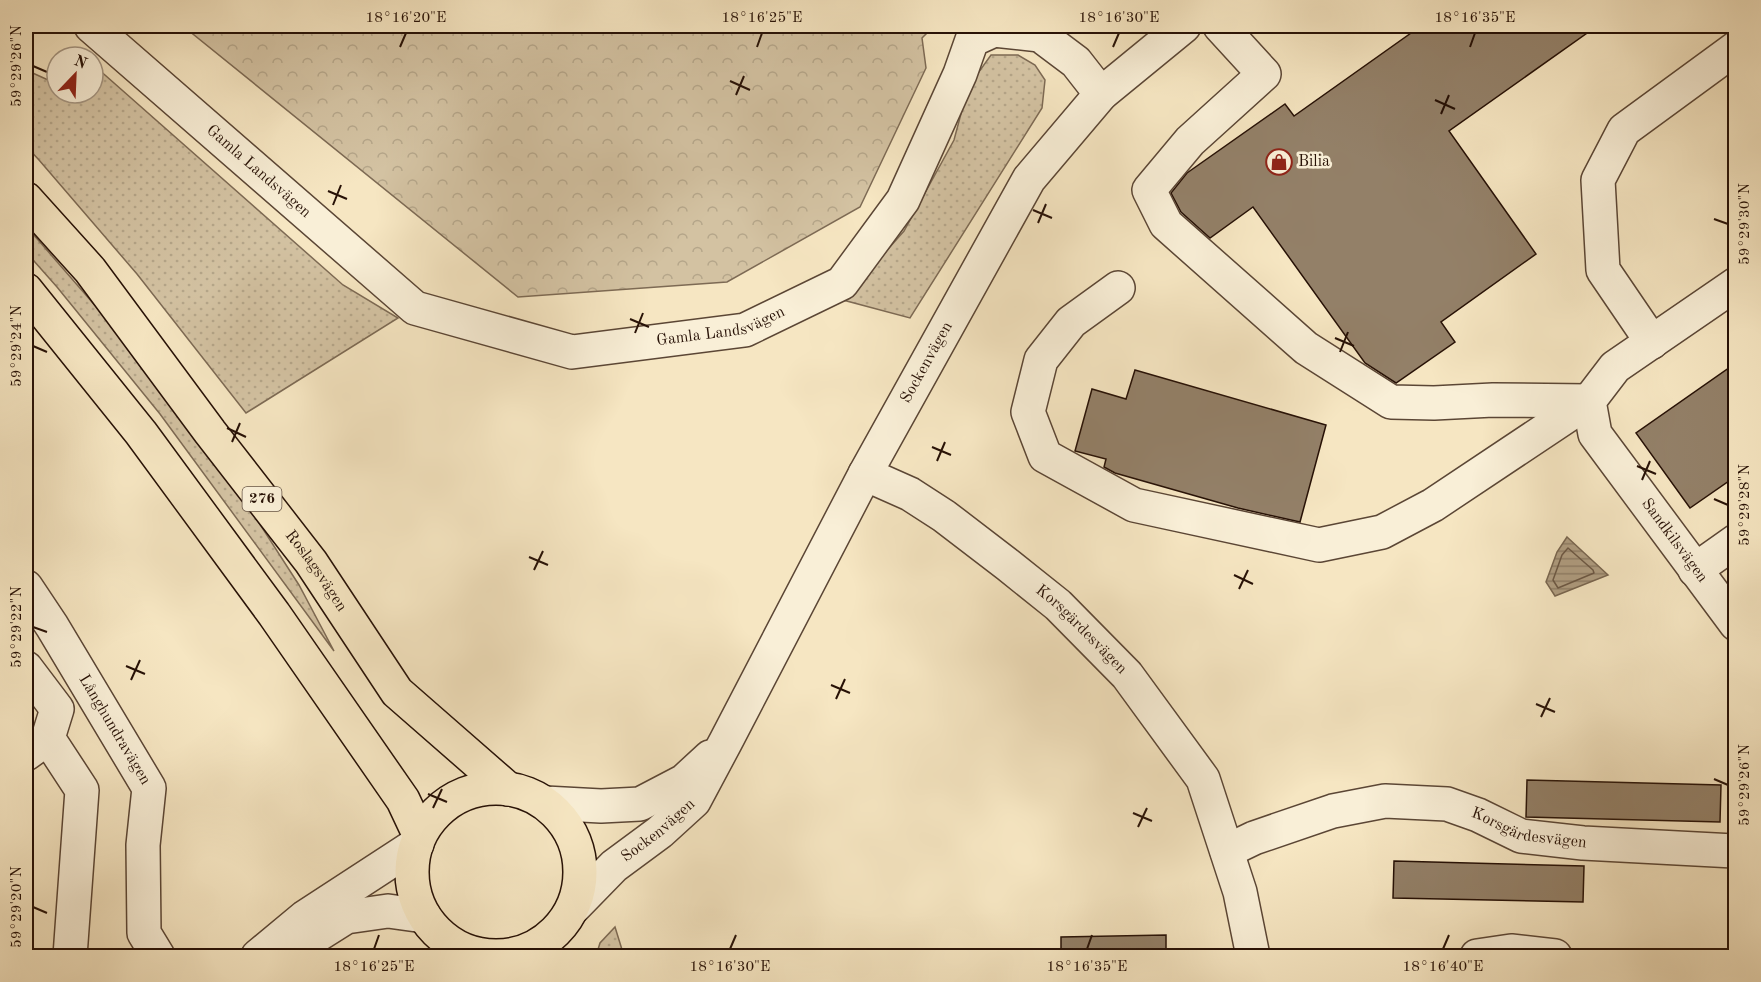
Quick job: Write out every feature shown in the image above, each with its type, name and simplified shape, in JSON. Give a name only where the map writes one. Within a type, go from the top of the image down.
[{"type":"main road","name":"Roslagsvägen","points":[[26,199],[90,270],[210,432],[311,562],[397,692],[508,789]]},
{"type":"main road","points":[[26,290],[141,434],[274,614],[403,800],[418,839]]},
{"type":"main road","points":[[555,957],[579,890],[581,870],[578,850],[571,832],[544,803],[527,793],[508,789],[488,788],[469,792],[436,812],[418,839],[412,862],[412,881],[416,899],[424,916],[455,950],[484,956],[520,953],[552,936],[569,915]]},
{"type":"street","name":"Gamla Landsvägen","points":[[91,26],[415,308],[573,352],[745,330],[842,283],[903,200],[960,74],[972,40],[994,30],[1040,35],[1076,62],[1101,94]]},
{"type":"street","name":"Sockenvägen","points":[[569,915],[614,866],[660,832],[693,801],[865,474],[1029,179],[1101,94],[1184,26]]},
{"type":"street","points":[[1220,26],[1264,74],[1190,141],[1149,190],[1166,225],[1306,348],[1391,402],[1589,401]]},
{"type":"street","points":[[1652,342],[1603,270],[1598,180],[1624,130],[1736,48]]},
{"type":"street","points":[[1118,288],[1071,322],[1041,360],[1028,412],[1046,456],[1134,505],[1319,545],[1382,532],[1433,505],[1589,401],[1615,368],[1736,284]]},
{"type":"street","name":"Sandkilsvägen","points":[[1589,401],[1595,435],[1736,624]]},
{"type":"street","name":"Korsgärdesvägen","points":[[865,474],[910,494],[944,516],[990,551],[1058,605],[1127,675],[1203,779],[1240,892],[1253,957]]},
{"type":"street","points":[[1695,570],[1736,541]]},
{"type":"street","name":"Långhundravägen","points":[[26,586],[58,635],[149,788],[143,844],[144,933],[158,957]]},
{"type":"street","points":[[26,668],[57,709],[37,746],[82,790],[70,957]]},
{"type":"street","name":"Sockenvägen","points":[[544,803],[601,806],[640,804],[684,781],[726,741]]},
{"type":"street","name":"Korsgärdesvägen","points":[[1227,851],[1254,838],[1333,810],[1385,801],[1447,804],[1478,814],[1521,836],[1583,843],[1734,851]]},
{"type":"street","points":[[258,957],[305,917],[418,839]]},
{"type":"street","points":[[283,957],[346,917],[388,911],[424,916]]},
{"type":"street","points":[[1477,957],[1510,951],[1555,957]]},
{"type":"green space","points":[[183,26],[934,26],[922,38],[926,68],[860,207],[727,282],[518,297]]},
{"type":"green space","points":[[991,55],[1018,55],[1035,65],[1045,80],[1042,108],[910,318],[843,300],[904,231],[954,140],[973,80]]},
{"type":"green space","points":[[26,70],[45,79],[45,105],[105,105],[105,75],[343,285],[398,318],[246,413],[137,274],[26,146]]},
{"type":"green space","points":[[26,226],[125,340],[230,478],[299,585],[334,651],[160,414],[26,252]]},
{"type":"green space","points":[[615,927],[624,956],[596,956],[600,943]]},
{"type":"water","points":[[1567,537],[1608,575],[1555,596],[1546,582],[1557,552]]},
{"type":"building","points":[[1421,26],[1597,26],[1449,131],[1536,254],[1441,322],[1455,342],[1396,383],[1365,363],[1253,207],[1210,238],[1181,212],[1171,193],[1187,173],[1285,104],[1294,116]]},
{"type":"building","points":[[1736,363],[1736,476],[1690,508],[1636,433]]},
{"type":"building","points":[[1135,370],[1326,425],[1300,522],[1238,508],[1115,473],[1104,467],[1106,459],[1075,451],[1092,389],[1126,399]]},
{"type":"building","points":[[1527,780],[1721,785],[1720,822],[1526,817]]},
{"type":"building","points":[[1394,861],[1584,866],[1583,902],[1393,898]]},
{"type":"building","points":[[1166,935],[1166,957],[1061,957],[1061,937]]},
{"type":"place","name":"Bilia","points":[[1279,162]]}]
